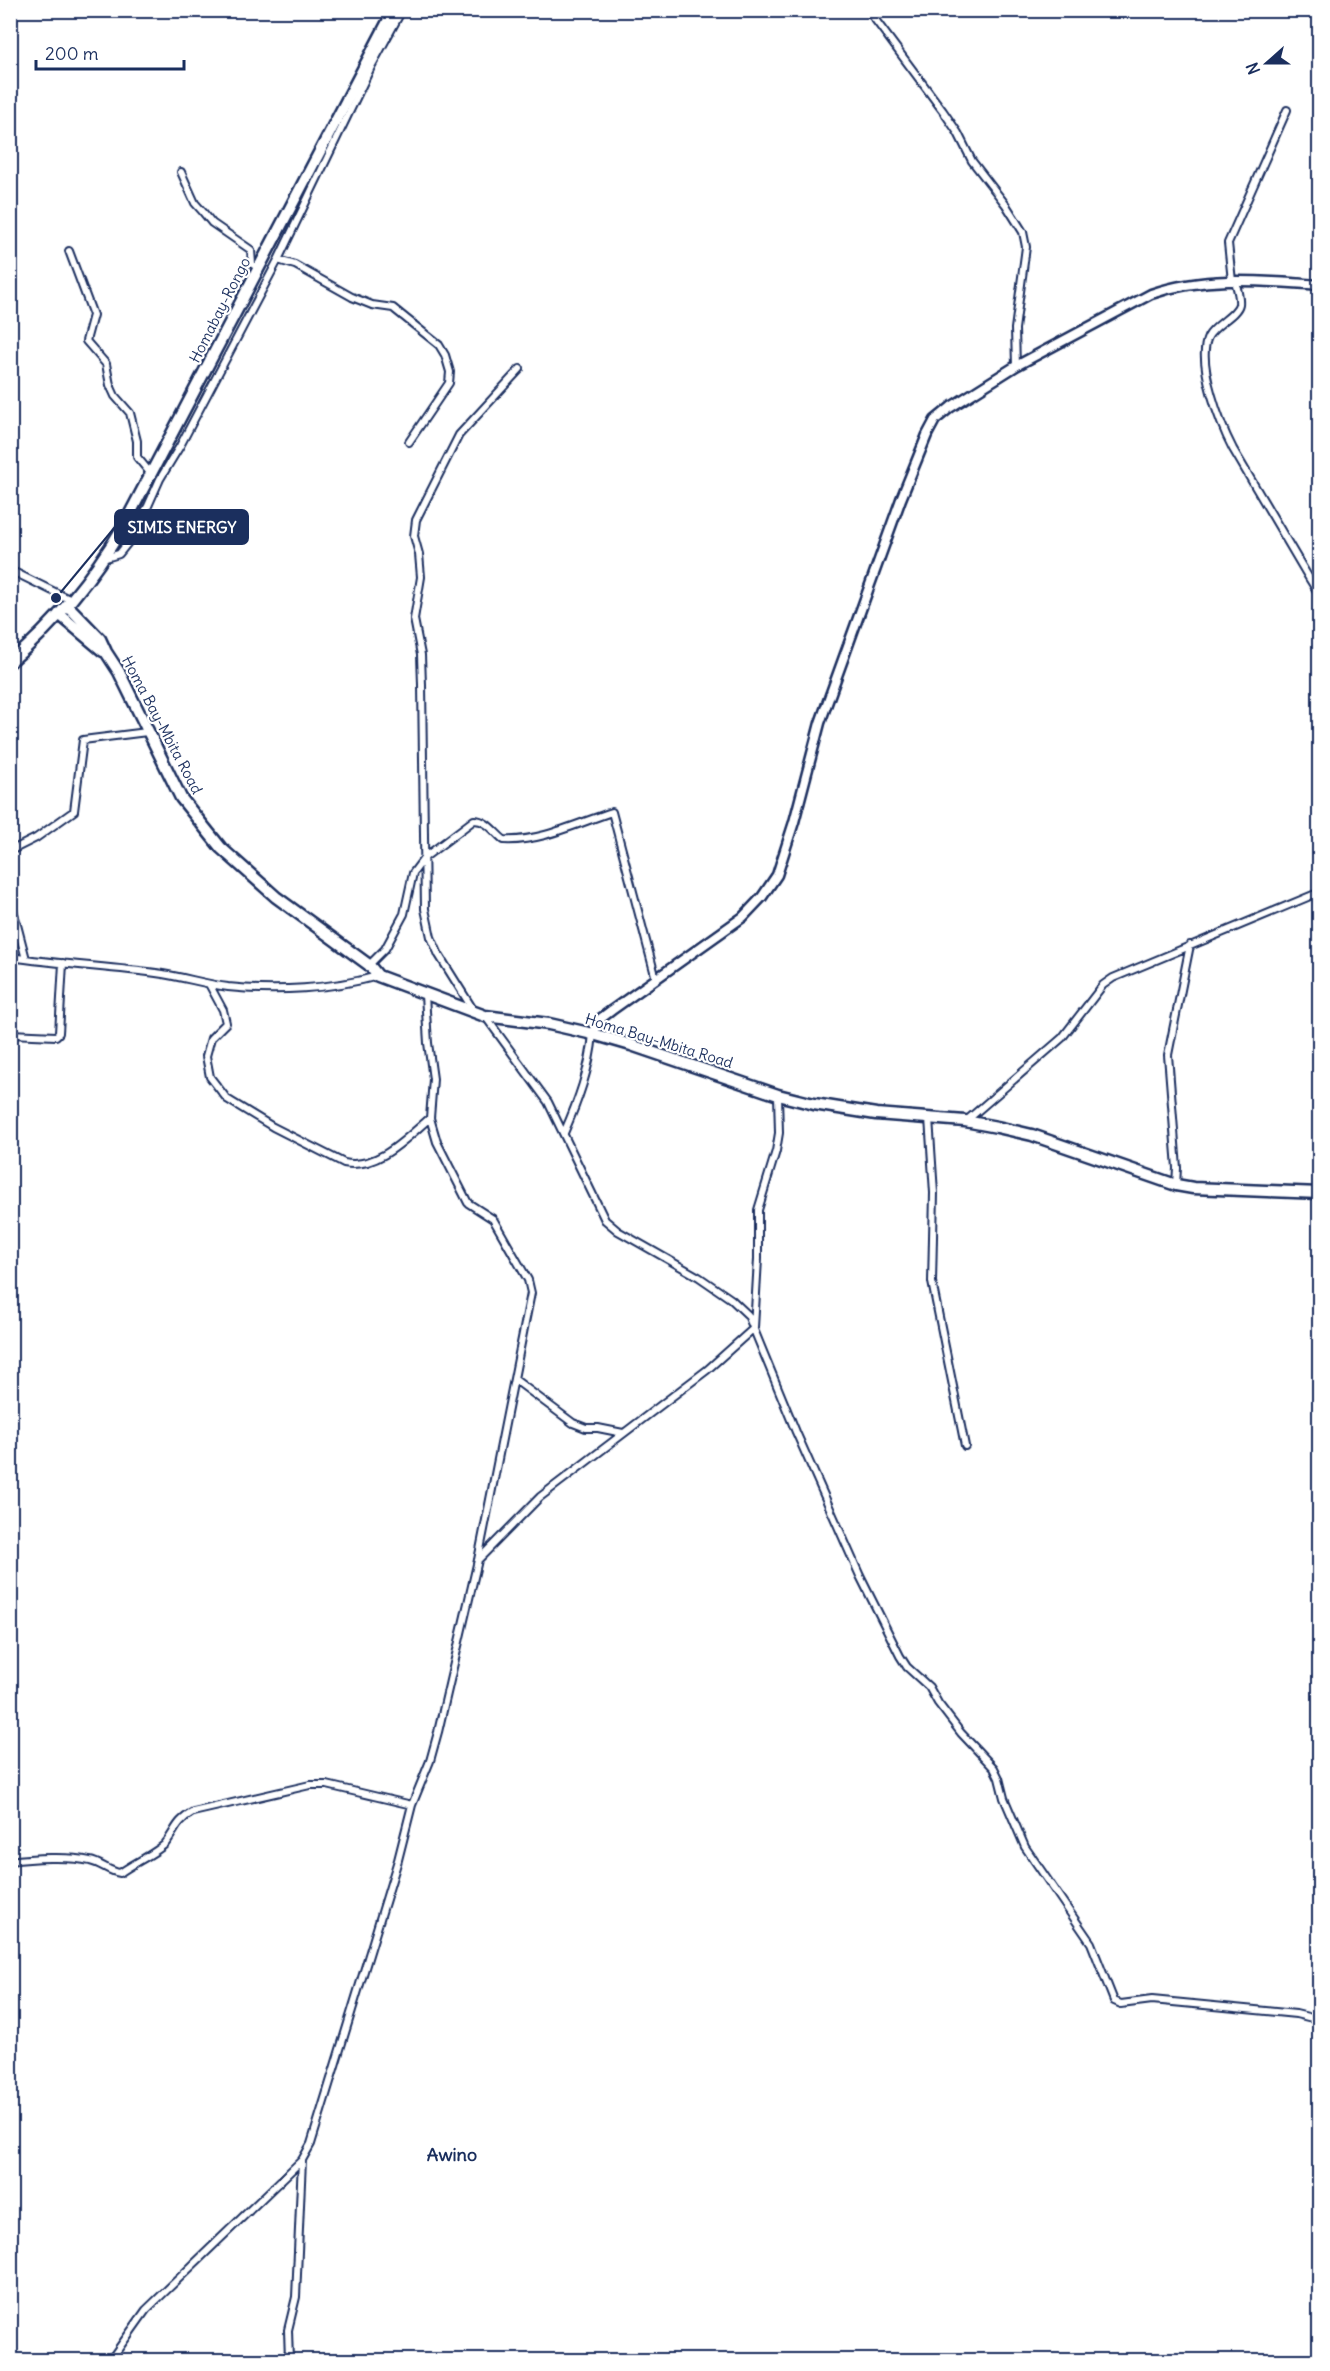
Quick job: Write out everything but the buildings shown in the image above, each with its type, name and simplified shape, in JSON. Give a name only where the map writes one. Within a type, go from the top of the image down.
[{"type":"highway","name":"Homabay-Rongo","points":[[10,662],[69,603],[102,560],[156,477],[210,375],[259,268],[394,10]]},
{"type":"highway","name":"Homa Bay-Mbita Road","points":[[69,603],[100,639],[119,672],[181,798],[221,848],[276,897],[369,965],[378,976],[485,1016],[549,1024],[593,1034],[778,1095],[814,1104],[876,1114],[965,1121],[1032,1135],[1176,1185],[1193,1188],[1320,1194]]},
{"type":"highway","name":"Homa Bay-Mbita Road","points":[[59,614],[106,652]]},
{"type":"street","points":[[210,375],[278,260],[358,94],[402,10]]},
{"type":"street","points":[[868,10],[958,132],[972,161],[1006,205],[1023,232],[1026,247],[1015,329],[1016,366]]},
{"type":"street","points":[[1287,110],[1228,243],[1239,302],[1237,310],[1212,331],[1206,341],[1205,362],[1213,401],[1233,449],[1317,591],[1320,589]]},
{"type":"street","points":[[181,172],[195,203],[212,223],[244,244],[251,252],[252,264],[259,268]]},
{"type":"street","points":[[69,251],[93,315],[86,341],[93,352],[106,364],[112,391],[130,413],[137,441],[138,457],[156,477]]},
{"type":"street","points":[[278,260],[295,265],[342,293],[372,305],[393,308],[439,345],[450,372],[449,383],[409,442]]},
{"type":"street","points":[[564,1133],[591,1060],[593,1034],[600,1019],[743,917],[762,897],[777,875],[794,822],[820,723],[927,435],[942,413],[1016,366],[1151,294],[1178,286],[1234,281],[1320,285]]},
{"type":"street","points":[[474,1011],[439,955],[431,937],[424,909],[421,655],[414,619],[421,565],[414,530],[421,510],[459,435],[520,369]]},
{"type":"street","points":[[10,570],[69,603]]},
{"type":"street","points":[[10,851],[36,838],[74,811],[83,740],[147,732]]},
{"type":"street","points":[[369,965],[385,949],[404,914],[413,873],[425,857],[474,820],[488,825],[504,840],[515,840],[535,837],[612,812],[656,979]]},
{"type":"street","points":[[965,1121],[1062,1038],[1103,985],[1113,978],[1320,892]]},
{"type":"street","points":[[10,898],[26,959]]},
{"type":"street","points":[[1176,1185],[1178,1168],[1168,1055],[1190,945]]},
{"type":"street","points":[[10,957],[158,973],[209,984],[251,988],[292,988],[355,982],[378,976]]},
{"type":"street","points":[[10,1034],[45,1037],[56,1036],[59,1033],[63,963]]},
{"type":"street","points":[[209,984],[223,1010],[226,1023],[211,1038],[206,1056],[210,1077],[227,1100],[273,1127],[344,1163],[355,1165],[367,1163],[390,1151],[430,1118]]},
{"type":"street","points":[[108,2361],[146,2310],[302,2160],[311,2144],[398,1860],[412,1805],[430,1761],[478,1560],[531,1286],[494,1219],[472,1207],[464,1197],[437,1142],[430,1118],[433,1079],[425,995]]},
{"type":"street","points":[[485,1016],[512,1056],[548,1102],[605,1220],[618,1231],[699,1277],[748,1315],[796,1432],[860,1576],[900,1656],[907,1667],[929,1688],[962,1733],[994,1768],[1025,1847],[1091,1943],[1114,2001],[1121,2004],[1152,2000],[1296,2014],[1320,2020]]},
{"type":"street","points":[[478,1560],[540,1497],[707,1370],[754,1328],[758,1210],[776,1151],[779,1133],[778,1095]]},
{"type":"street","points":[[928,1118],[934,1193],[932,1282],[965,1446]]},
{"type":"street","points":[[514,1379],[573,1423],[586,1428],[623,1433]]},
{"type":"street","points":[[10,1861],[30,1858],[89,1860],[114,1873],[120,1873],[165,1844],[173,1829],[184,1817],[193,1812],[310,1785],[327,1785],[412,1805]]},
{"type":"street","points":[[289,2361],[288,2331],[296,2297],[302,2160]]},
{"type":"place","name":"SIMIS ENERGY","points":[[56,598]]},
{"type":"district","name":"Awino","points":[[452,2155]]}]
